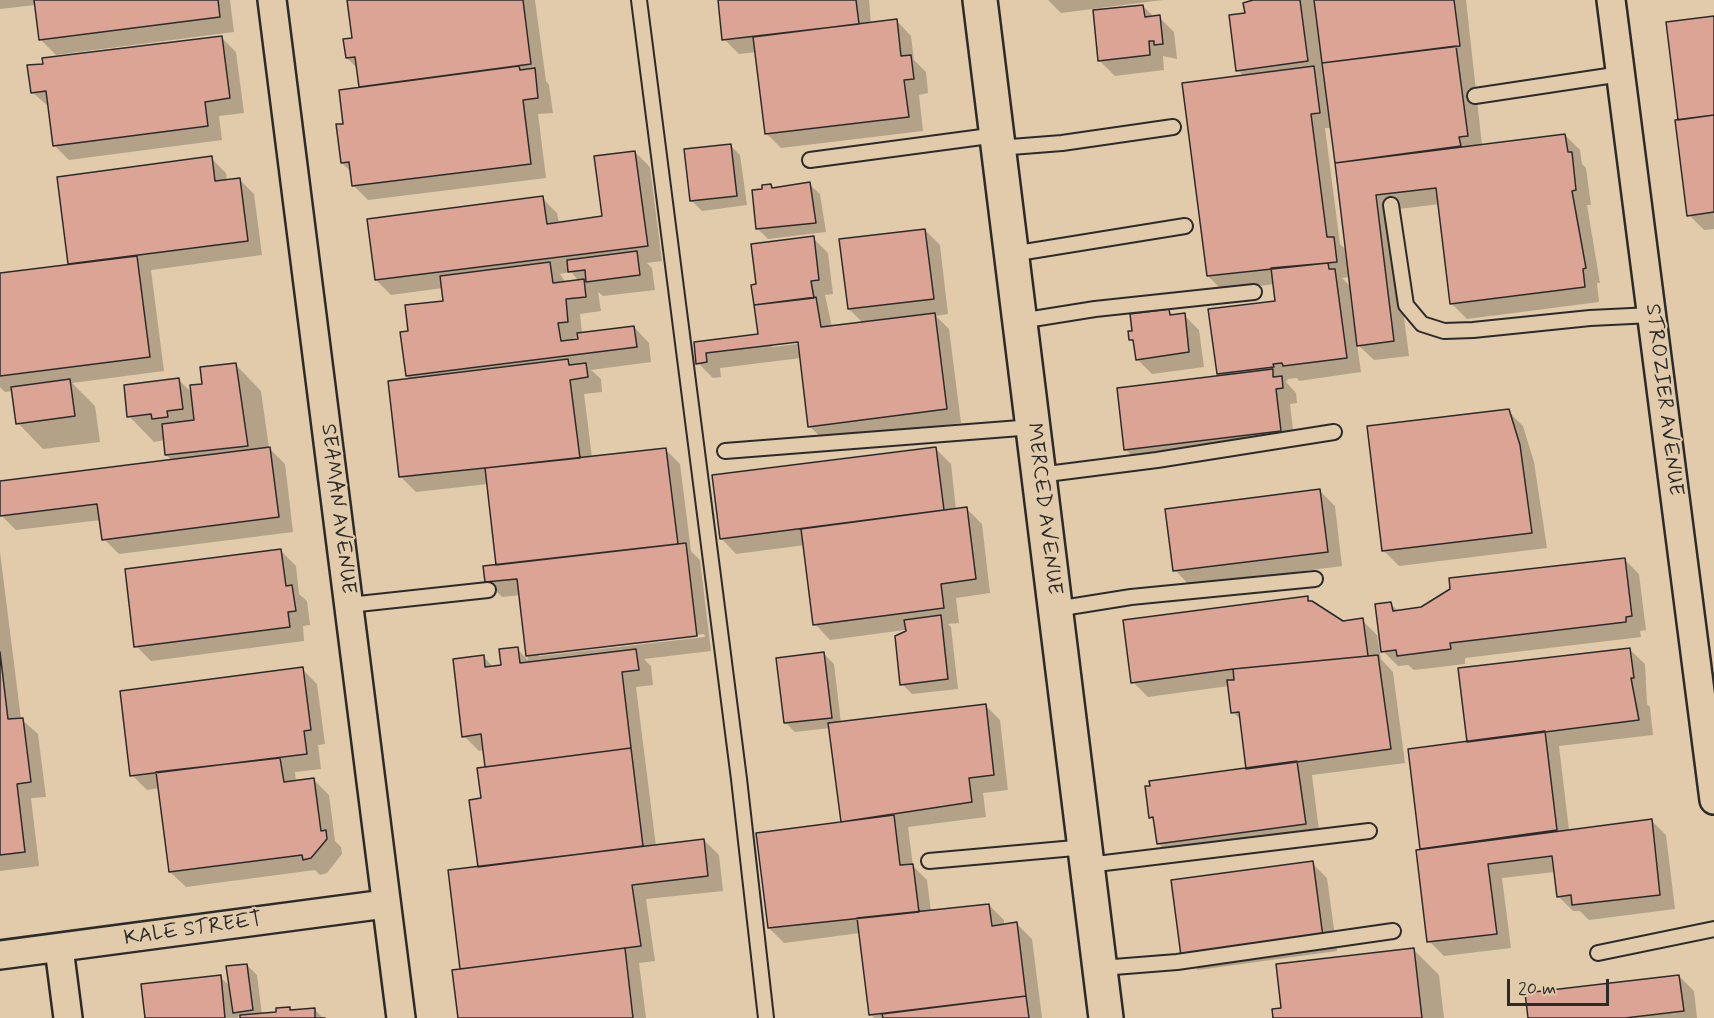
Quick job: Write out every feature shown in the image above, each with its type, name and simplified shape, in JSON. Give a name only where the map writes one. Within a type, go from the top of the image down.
[{"type":"street","name":"SEAMAN AVENUE","points":[[272,0],[401,1018]]},
{"type":"street","name":"MERCED AVENUE","points":[[980,0],[1106,1018]]},
{"type":"street","name":"STROZIER AVENUE","points":[[1611,0],[1652,315],[1705,664],[1714,800]]},
{"type":"street","name":"KALE STREET","points":[[0,955],[385,904]]},
{"type":"street","points":[[58,948],[68,1018]]},
{"type":"lane","points":[[639,0],[739,779],[766,1018]]},
{"type":"lane","points":[[1475,96],[1621,74]]},
{"type":"lane","points":[[810,160],[997,142],[1062,142],[1173,127]]},
{"type":"lane","points":[[1391,206],[1407,304],[1422,324],[1444,331],[1473,330],[1590,318],[1652,315]]},
{"type":"lane","points":[[1012,254],[1185,226]]},
{"type":"lane","points":[[1020,321],[1095,309],[1254,292]]},
{"type":"lane","points":[[724,451],[1033,427]]},
{"type":"lane","points":[[1039,475],[1157,460],[1334,432]]},
{"type":"lane","points":[[1056,609],[1131,597],[1315,579]]},
{"type":"lane","points":[[349,605],[488,590]]},
{"type":"lane","points":[[929,861],[1087,856],[1369,831]]},
{"type":"lane","points":[[1598,953],[1714,929]]},
{"type":"lane","points":[[1101,968],[1177,962],[1393,932]]},
{"type":"building","points":[[34,0],[218,0],[220,17],[39,40]]},
{"type":"building","points":[[347,0],[523,0],[531,64],[359,87],[355,57],[346,58],[343,39],[352,38]]},
{"type":"building","points":[[718,0],[856,0],[859,24],[722,40]]},
{"type":"building","points":[[1253,0],[1300,0],[1308,61],[1236,71],[1229,15],[1245,13],[1243,3]]},
{"type":"building","points":[[1314,0],[1454,0],[1460,46],[1322,63]]},
{"type":"building","points":[[1143,5],[1145,17],[1160,15],[1163,44],[1154,45],[1154,41],[1149,41],[1150,55],[1098,61],[1093,10]]},
{"type":"building","points":[[1714,16],[1714,115],[1678,120],[1666,22]]},
{"type":"building","points":[[897,19],[901,56],[911,55],[914,79],[904,80],[909,117],[765,134],[753,37]]},
{"type":"building","points":[[222,36],[230,98],[205,102],[208,126],[53,146],[46,91],[31,93],[27,65],[43,64],[42,58]]},
{"type":"building","points":[[1456,46],[1468,136],[1459,137],[1461,146],[1335,163],[1322,63]]},
{"type":"building","points":[[519,66],[520,70],[535,68],[538,98],[523,100],[531,164],[352,186],[349,162],[341,163],[336,124],[343,124],[339,90]]},
{"type":"building","points":[[1314,66],[1320,113],[1311,114],[1327,237],[1334,237],[1337,262],[1207,276],[1182,83]]},
{"type":"building","points":[[1714,115],[1714,212],[1687,216],[1675,120]]},
{"type":"building","points":[[1565,134],[1568,152],[1572,152],[1576,190],[1572,191],[1586,268],[1583,269],[1585,287],[1450,304],[1436,188],[1376,195],[1394,341],[1357,346],[1335,163]]},
{"type":"building","points":[[731,144],[737,196],[690,201],[684,149]]},
{"type":"building","points":[[635,151],[648,246],[375,280],[367,219],[543,196],[547,224],[602,216],[594,156]]},
{"type":"building","points":[[212,156],[215,181],[240,178],[248,241],[68,264],[57,177]]},
{"type":"building","points":[[810,182],[816,223],[756,229],[752,190],[762,189],[762,185],[771,184],[772,188]]},
{"type":"building","points":[[925,229],[934,299],[848,309],[839,239]]},
{"type":"building","points":[[814,236],[819,280],[811,281],[814,298],[754,305],[751,285],[756,284],[751,244]]},
{"type":"building","points":[[637,251],[640,275],[586,282],[585,270],[568,272],[567,260]]},
{"type":"building","points":[[137,256],[150,357],[0,376],[0,273]]},
{"type":"building","points":[[550,262],[553,283],[584,279],[586,297],[566,299],[568,322],[558,323],[561,341],[578,339],[577,333],[634,326],[637,347],[406,376],[400,332],[408,331],[405,305],[443,301],[440,276]]},
{"type":"building","points":[[1328,263],[1329,269],[1335,269],[1347,358],[1283,366],[1282,363],[1273,364],[1274,367],[1217,374],[1208,309],[1275,301],[1271,268]]},
{"type":"building","points":[[816,297],[821,327],[935,313],[947,409],[808,427],[798,342],[706,353],[707,362],[696,364],[694,342],[758,334],[754,305]]},
{"type":"building","points":[[1169,309],[1170,315],[1185,313],[1189,352],[1136,360],[1133,340],[1129,340],[1128,331],[1132,331],[1130,314]]},
{"type":"building","points":[[568,359],[569,365],[586,363],[588,377],[570,380],[580,458],[399,477],[388,381]]},
{"type":"building","points":[[236,363],[248,446],[165,455],[162,424],[194,420],[190,385],[202,384],[200,367]]},
{"type":"building","points":[[1273,369],[1273,377],[1282,376],[1283,388],[1276,389],[1281,431],[1124,450],[1117,388]]},
{"type":"building","points":[[179,378],[183,409],[167,411],[168,417],[152,419],[151,414],[127,417],[124,385]]},
{"type":"building","points":[[70,379],[75,416],[16,424],[11,387]]},
{"type":"building","points":[[1509,409],[1520,445],[1532,533],[1382,551],[1367,426]]},
{"type":"building","points":[[270,447],[279,517],[102,540],[97,504],[0,516],[0,481]]},
{"type":"building","points":[[936,447],[944,510],[720,539],[712,475]]},
{"type":"building","points":[[666,448],[678,544],[496,565],[485,468]]},
{"type":"building","points":[[1320,489],[1328,552],[1173,571],[1165,509]]},
{"type":"building","points":[[967,507],[976,579],[941,584],[944,608],[813,625],[801,529]]},
{"type":"building","points":[[686,543],[697,636],[526,656],[517,579],[485,582],[483,566]]},
{"type":"building","points":[[281,549],[286,586],[292,585],[296,611],[288,612],[290,627],[134,647],[125,569]]},
{"type":"building","points":[[1625,558],[1632,616],[1626,617],[1626,622],[1450,643],[1451,649],[1397,656],[1396,650],[1381,652],[1375,604],[1391,602],[1393,611],[1421,607],[1450,589],[1449,578]]},
{"type":"building","points":[[1308,596],[1308,601],[1312,601],[1343,621],[1363,618],[1368,656],[1233,669],[1131,683],[1123,620]]},
{"type":"building","points":[[941,615],[948,679],[900,685],[895,636],[906,631],[904,620]]},
{"type":"building","points":[[518,647],[520,663],[636,649],[639,670],[622,672],[631,748],[485,767],[481,734],[462,737],[453,659],[484,655],[485,667],[501,665],[499,649]]},
{"type":"building","points":[[1630,648],[1634,678],[1631,678],[1639,720],[1467,742],[1458,668]]},
{"type":"building","points":[[0,652],[8,719],[23,718],[31,782],[17,784],[25,852],[0,855]]},
{"type":"building","points":[[824,652],[832,718],[784,723],[776,658]]},
{"type":"building","points":[[1378,655],[1391,749],[1246,769],[1239,712],[1231,713],[1227,680],[1234,680],[1233,669]]},
{"type":"building","points":[[303,667],[311,730],[304,731],[307,754],[130,776],[120,691]]},
{"type":"building","points":[[986,704],[994,775],[969,778],[972,802],[841,822],[828,723]]},
{"type":"building","points":[[1545,731],[1557,830],[1420,849],[1408,749]]},
{"type":"building","points":[[631,748],[643,846],[478,867],[469,800],[481,798],[477,768]]},
{"type":"building","points":[[280,758],[284,782],[314,778],[321,831],[326,830],[327,839],[311,858],[303,860],[302,855],[169,872],[156,772]]},
{"type":"building","points":[[1297,761],[1306,824],[1157,844],[1153,817],[1149,818],[1145,786],[1150,786],[1149,781]]},
{"type":"building","points":[[894,815],[900,865],[913,864],[919,912],[768,928],[756,833]]},
{"type":"building","points":[[1652,819],[1660,895],[1572,905],[1571,895],[1557,897],[1552,856],[1488,864],[1497,934],[1427,942],[1416,850]]},
{"type":"building","points":[[704,839],[708,876],[632,885],[641,946],[460,969],[448,870]]},
{"type":"building","points":[[1313,861],[1323,937],[1181,956],[1171,880]]},
{"type":"building","points":[[989,904],[992,926],[1017,922],[1026,996],[869,1015],[857,918]]},
{"type":"building","points":[[625,948],[633,1018],[458,1018],[452,970]]},
{"type":"building","points":[[1414,948],[1422,1018],[1273,1018],[1272,1009],[1281,1008],[1276,964]]},
{"type":"building","points":[[247,964],[253,1010],[233,1013],[226,966]]},
{"type":"building","points":[[221,975],[225,1018],[145,1018],[141,984]]},
{"type":"building","points":[[1679,975],[1684,1011],[1625,1018],[1528,1018],[1525,993]]},
{"type":"building","points":[[1026,996],[1029,1018],[883,1018],[882,1014]]},
{"type":"building","points":[[290,1007],[290,1010],[315,1008],[315,1018],[240,1018],[240,1015],[276,1012],[276,1008]]}]
